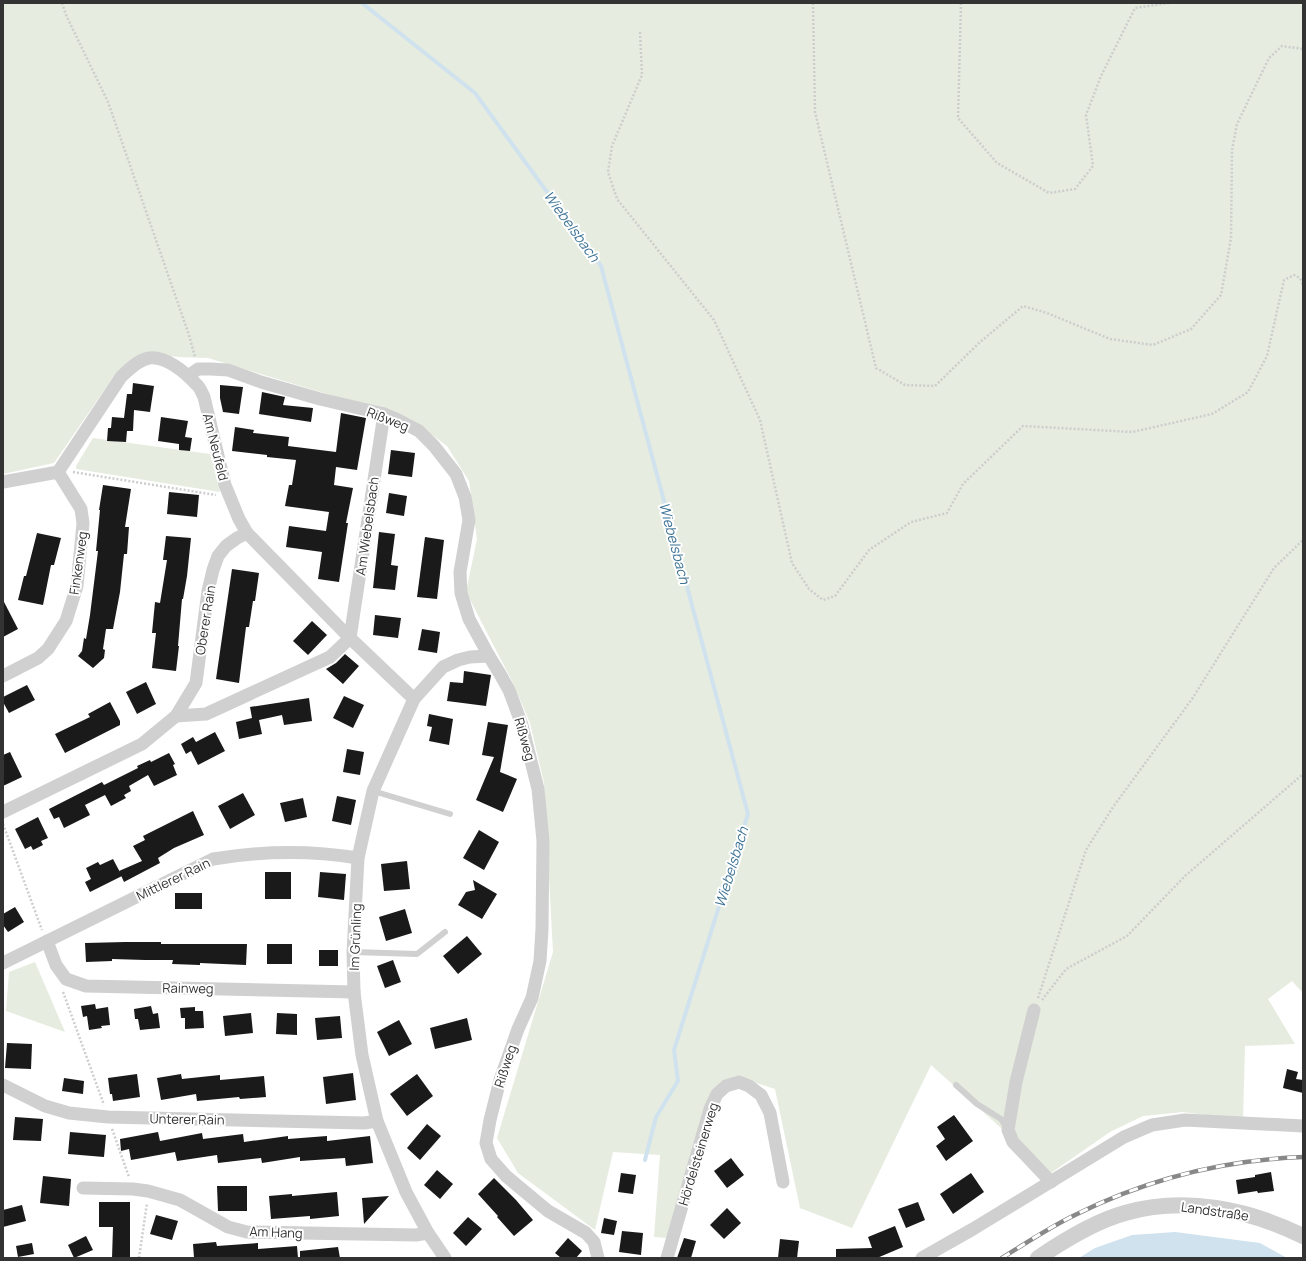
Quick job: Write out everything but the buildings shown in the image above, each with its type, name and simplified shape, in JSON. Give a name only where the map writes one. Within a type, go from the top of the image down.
[{"type":"street","name":"Am Neufeld","points":[[59,471],[121,377],[130,369],[148,358],[160,358],[193,373],[197,385],[204,397],[225,485],[239,520],[247,533],[350,638],[414,700]]},
{"type":"street","name":"Rißweg","points":[[193,373],[211,369],[228,370],[261,382],[320,399],[384,414],[419,432],[434,446],[456,474],[465,497],[469,520],[460,572],[461,593],[469,619],[509,690],[522,725],[538,789],[543,849],[540,961],[532,998],[518,1029],[500,1080],[486,1143],[491,1159],[506,1176],[548,1211],[586,1233],[594,1242],[598,1258]]},
{"type":"street","name":"Am Wiebelsbach","points":[[350,638],[384,414]]},
{"type":"street","points":[[3,482],[59,471]]},
{"type":"street","name":"Finkenweg","points":[[3,676],[38,658],[48,649],[66,621],[77,586],[83,523],[81,509],[59,471]]},
{"type":"street","name":"Oberer Rain","points":[[3,812],[142,744],[176,716],[196,683],[208,591],[218,556],[226,546],[247,533]]},
{"type":"street","points":[[176,716],[206,714],[330,657],[350,638]]},
{"type":"street","name":"Im Grünling","points":[[445,1258],[428,1233],[406,1192],[377,1121],[362,1055],[354,992],[353,952],[358,858],[373,791],[414,700],[443,667],[458,660],[470,657],[489,656]]},
{"type":"street","name":"Mittlerer Rain","points":[[3,963],[213,859],[241,854],[296,852],[358,858]]},
{"type":"street","name":"Rainweg","points":[[46,941],[56,965],[66,979],[86,986],[354,992]]},
{"type":"street","points":[[1034,1010],[1016,1082],[1008,1130],[1012,1142],[1051,1182]]},
{"type":"street","name":"Hördelsteinerweg","points":[[667,1258],[710,1109],[717,1094],[726,1086],[739,1082],[749,1086],[760,1095],[770,1113],[783,1182]]},
{"type":"street","name":"Unterer Rain","points":[[3,1085],[46,1106],[69,1113],[108,1117],[364,1123],[377,1121]]},
{"type":"street","points":[[922,1258],[973,1229],[1124,1137],[1152,1125],[1185,1120],[1303,1126]]},
{"type":"street","name":"Am Hang","points":[[83,1188],[132,1189],[148,1191],[180,1200],[228,1227],[247,1232],[416,1235],[428,1233]]},
{"type":"street","name":"Landstraße","points":[[1038,1258],[1091,1226],[1124,1213],[1167,1205],[1192,1205],[1225,1209],[1254,1216],[1282,1226],[1303,1236]]},
{"type":"lane","points":[[373,791],[450,814]]},
{"type":"lane","points":[[353,952],[416,954],[445,932]]},
{"type":"lane","points":[[956,1085],[977,1104],[1001,1119],[1008,1130]]},
{"type":"path","points":[[62,3],[66,15],[108,102],[189,335],[193,373]]},
{"type":"path","points":[[813,3],[816,112],[874,361],[876,368],[905,385],[936,386],[979,343],[1023,306],[1048,313],[1110,339],[1154,345],[1191,329],[1220,295],[1231,238],[1232,150],[1237,124],[1269,58],[1282,46],[1303,49]]},
{"type":"path","points":[[961,3],[958,118],[997,163],[1048,193],[1075,189],[1093,166],[1086,115],[1101,76],[1136,8],[1169,3]]},
{"type":"path","points":[[640,32],[642,75],[612,146],[608,172],[617,199],[714,320],[760,420],[792,563],[809,589],[823,600],[835,596],[869,550],[911,522],[947,513],[963,484],[1023,426],[1132,432],[1212,414],[1248,392],[1267,356],[1284,280],[1294,275],[1300,278],[1303,285]]},
{"type":"path","points":[[59,471],[230,497]]},
{"type":"path","points":[[1034,1010],[1086,850],[1113,807],[1192,699],[1274,568],[1303,540]]},
{"type":"path","points":[[1034,1010],[1066,969],[1127,936],[1185,876],[1303,774]]},
{"type":"path","points":[[3,825],[41,928]]},
{"type":"path","points":[[61,987],[108,1117],[132,1189]]},
{"type":"path","points":[[139,1258],[148,1191]]},
{"type":"shaded area","points":[[3,3],[1303,3],[1303,993],[1292,981],[1268,999],[1295,1044],[1245,1046],[1243,1120],[1183,1112],[1143,1116],[1110,1132],[1051,1173],[931,1065],[852,1228],[800,1208],[775,1089],[735,1076],[712,1090],[668,1238],[654,1237],[660,1155],[613,1152],[595,1230],[518,1173],[497,1138],[553,952],[544,783],[530,723],[512,681],[466,592],[477,539],[469,481],[447,446],[410,419],[208,358],[178,357],[147,353],[114,376],[54,463],[3,474]]},
{"type":"shaded area","points":[[93,438],[210,454],[220,492],[76,469],[76,466]]},
{"type":"shaded area","points":[[35,962],[65,1032],[6,1011],[9,972]]},
{"type":"water","points":[[1175,1232],[1260,1243],[1287,1258],[1079,1258],[1095,1248],[1132,1235]]},
{"type":"waterway","name":"Wiebelsbach","points":[[362,3],[475,93],[601,266],[748,814],[674,1050],[678,1081],[656,1117],[645,1160]]},
{"type":"railway","points":[[1002,1258],[1047,1230],[1075,1215],[1130,1191],[1215,1167],[1244,1162],[1303,1157]]}]
